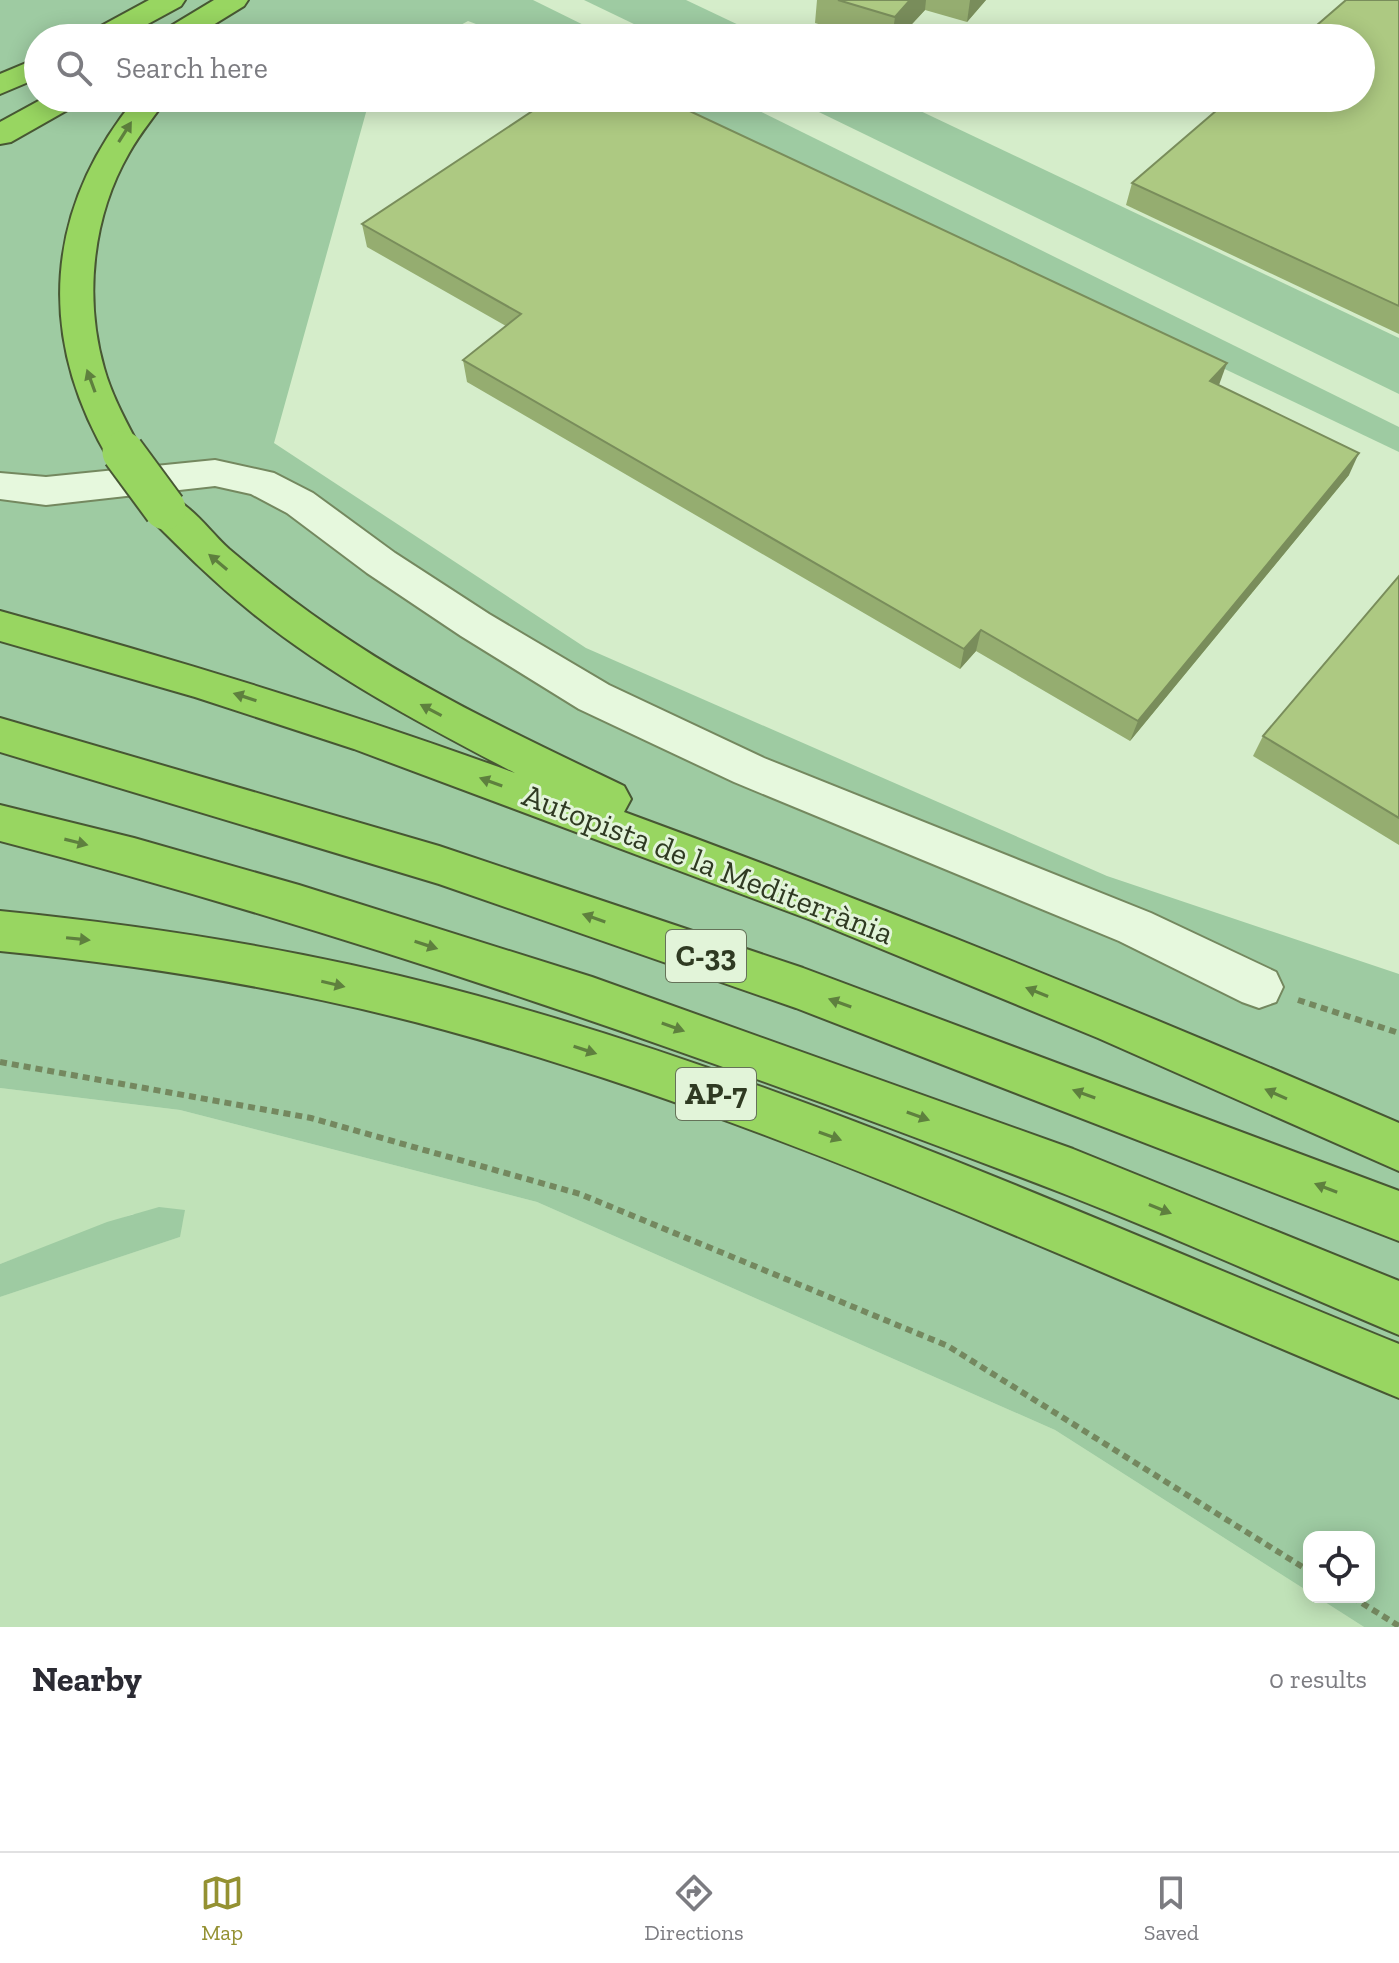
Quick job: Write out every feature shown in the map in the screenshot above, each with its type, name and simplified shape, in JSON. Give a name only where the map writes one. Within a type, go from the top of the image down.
[{"type":"highway","points":[[126,24],[171,0]]},
{"type":"highway","points":[[156,24],[197,0]]},
{"type":"highway","points":[[194,24],[234,0]]},
{"type":"highway","points":[[234,24],[266,0]]},
{"type":"highway","points":[[0,85],[24,74]]},
{"type":"highway","points":[[0,111],[24,98]]},
{"type":"highway","points":[[0,135],[42,112]]},
{"type":"highway","points":[[139,112],[114,150],[82,228],[79,320],[86,365],[103,413],[123,452],[165,509],[200,547],[285,618],[384,685],[500,746],[827,906]]},
{"type":"highway","name":"Autopista de la Mediterrània","points":[[0,626],[196,681],[367,736],[827,906],[1115,1023],[1399,1147]]},
{"type":"highway","name":"C-33","points":[[0,735],[439,865],[803,989],[1399,1216]]},
{"type":"highway","name":"C-33","points":[[0,823],[134,857],[299,905],[592,998],[1073,1173],[1399,1308]]},
{"type":"highway","name":"AP-7","points":[[0,931],[148,946],[324,981],[514,1027],[700,1088],[874,1152],[1239,1307],[1399,1371]]},
{"type":"street","points":[[0,486],[46,491],[215,473],[261,482],[291,497],[381,563],[488,633],[607,704],[749,770],[1135,927],[1259,987]]},
{"type":"path","points":[[1259,987],[1399,1033]]},
{"type":"path","points":[[0,1062],[311,1118],[580,1194],[948,1346],[1303,1567]]},
{"type":"path","points":[[1362,1603],[1399,1626]]},
{"type":"green space","points":[[0,0],[533,0],[582,24],[476,24],[468,21],[463,24],[24,24],[24,112],[366,112],[274,443],[586,648],[1107,876],[1399,974],[1399,1627],[1364,1627],[1326,1603],[1375,1603],[1375,1531],[1303,1531],[1303,1588],[1055,1430],[537,1202],[180,1110],[0,1088]]},
{"type":"green space","points":[[584,0],[686,0],[737,24],[634,24]]},
{"type":"green space","points":[[684,112],[761,112],[1399,427],[1399,452]]},
{"type":"green space","points":[[819,112],[923,112],[1399,338],[1399,394]]},
{"type":"green space","points":[[0,1088],[180,1110],[537,1202],[1055,1430],[1303,1588],[1303,1603],[1326,1603],[1364,1627],[0,1627],[0,1297],[180,1237],[133,1214],[0,1264]]},
{"type":"green space","points":[[159,1207],[185,1210],[180,1237],[0,1297],[0,1264],[107,1222]]},
{"type":"building","points":[[838,0],[910,0],[895,17]]},
{"type":"building","points":[[1346,0],[1399,0],[1399,306],[1132,183],[1215,112],[1375,112],[1375,24],[1318,24]]},
{"type":"building","points":[[531,112],[692,112],[1227,363],[1210,381],[1359,453],[1138,721],[981,630],[964,649],[463,360],[521,314],[362,224]]},
{"type":"building","points":[[1399,576],[1399,818],[1263,736]]}]
